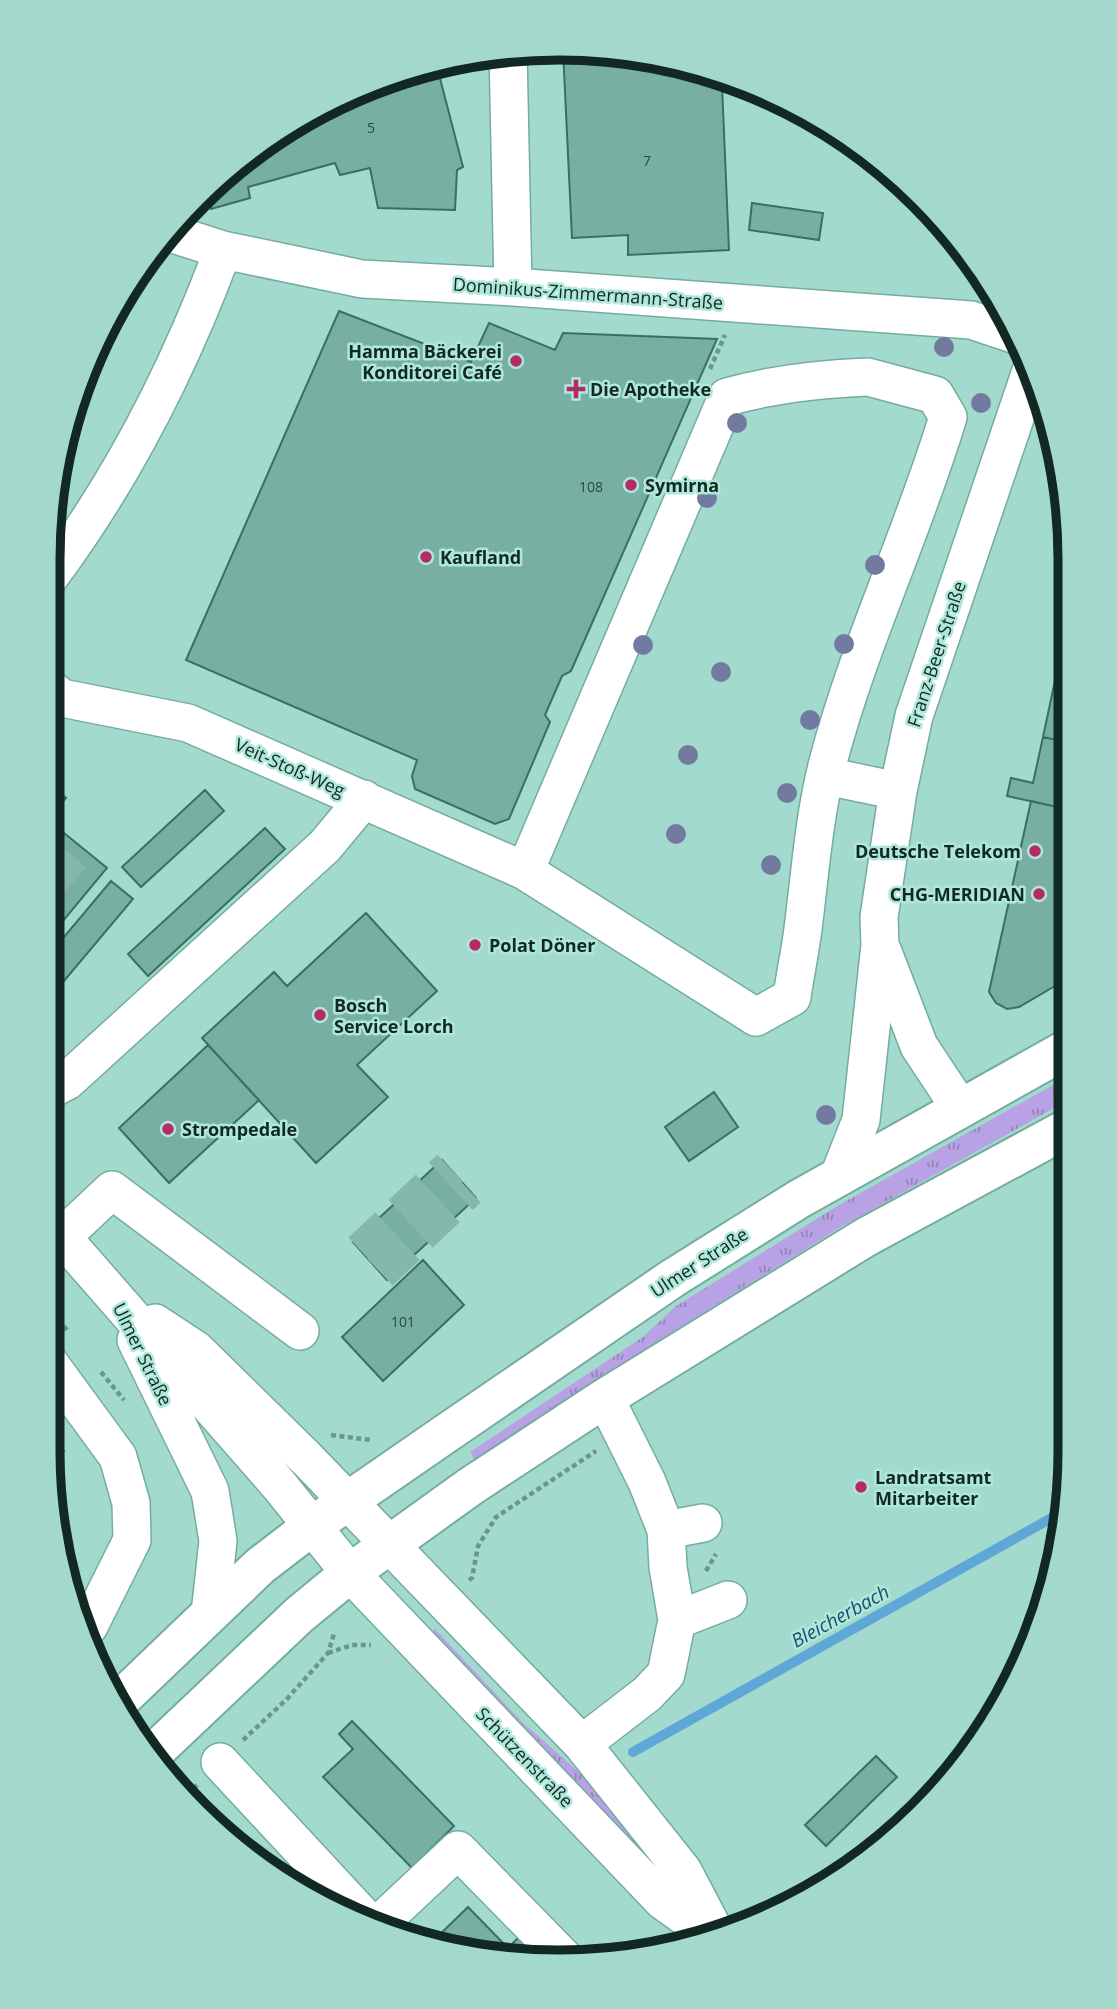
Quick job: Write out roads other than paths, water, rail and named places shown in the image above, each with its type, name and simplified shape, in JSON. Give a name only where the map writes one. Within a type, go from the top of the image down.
[{"type":"main road","name":"Ulmer Straße","points":[[124,1696],[260,1566],[348,1501],[673,1278],[839,1176],[1058,1054]]},
{"type":"main road","points":[[159,1748],[299,1615],[350,1573],[471,1486],[605,1398],[866,1237],[1058,1133]]},
{"type":"street","points":[[508,63],[513,287]]},
{"type":"street","name":"Dominikus-Zimmermann-Straße","points":[[178,236],[223,250],[362,279],[513,287],[971,320],[1002,330]]},
{"type":"street","points":[[60,561],[128,456],[198,318],[223,250]]},
{"type":"street","points":[[525,871],[727,397],[757,388],[809,380],[867,377],[935,395],[948,416],[921,499],[849,689],[826,776],[898,791]]},
{"type":"street","name":"Franz-Beer-Straße","points":[[839,1176],[861,1120],[880,945],[879,917],[898,791],[914,716],[1026,385]]},
{"type":"street","name":"Veit-Stoß-Weg","points":[[60,696],[188,723],[525,871],[756,1017],[792,997],[803,932],[812,847],[826,776]]},
{"type":"street","points":[[60,1085],[325,846],[364,799]]},
{"type":"street","name":"Franz-Beer-Straße","points":[[880,945],[919,1046],[960,1108]]},
{"type":"street","points":[[60,1226],[112,1190],[300,1331]]},
{"type":"street","name":"Ulmer Straße","points":[[60,1235],[350,1573]]},
{"type":"street","name":"Ulmer Straße","points":[[113,1295],[196,1350],[389,1544]]},
{"type":"street","name":"Ulmer Straße","points":[[113,1295],[210,1491],[218,1541],[210,1614]]},
{"type":"street","points":[[60,1378],[118,1457],[131,1503],[132,1540],[90,1623]]},
{"type":"street","points":[[582,1744],[647,1694],[666,1674],[677,1620],[667,1567],[666,1530],[647,1482],[605,1398]]},
{"type":"street","points":[[666,1530],[703,1523]]},
{"type":"street","points":[[389,1544],[582,1744],[683,1871],[711,1925]]},
{"type":"street","name":"Schützenstraße","points":[[350,1573],[663,1901],[700,1928]]},
{"type":"street","points":[[677,1620],[728,1600]]},
{"type":"street","points":[[220,1762],[353,1905]]},
{"type":"street","points":[[385,1918],[458,1850],[556,1950]]},
{"type":"waterway","name":"Bleicherbach","points":[[633,1752],[1053,1517]]},
{"type":"tunnel","points":[[60,869],[80,846]]},
{"type":"tunnel","points":[[361,1251],[450,1168]]},
{"type":"tunnel","points":[[380,1272],[468,1189]]},
{"type":"place","name":"Hamma Bäckerei Konditorei Café","points":[[516,361]]},
{"type":"place","name":"Die Apotheke","points":[[576,389]]},
{"type":"place","name":"Symirna","points":[[631,485]]},
{"type":"place","name":"Kaufland","points":[[426,557]]},
{"type":"place","name":"Deutsche Telekom","points":[[1035,851]]},
{"type":"place","name":"CHG-MERIDIAN","points":[[1039,894]]},
{"type":"place","name":"Polat Döner","points":[[475,945]]},
{"type":"place","name":"Bosch Service Lorch","points":[[320,1015]]},
{"type":"place","name":"Strompedale","points":[[168,1129]]},
{"type":"place","name":"Landratsamt Mitarbeiter","points":[[861,1487]]}]
